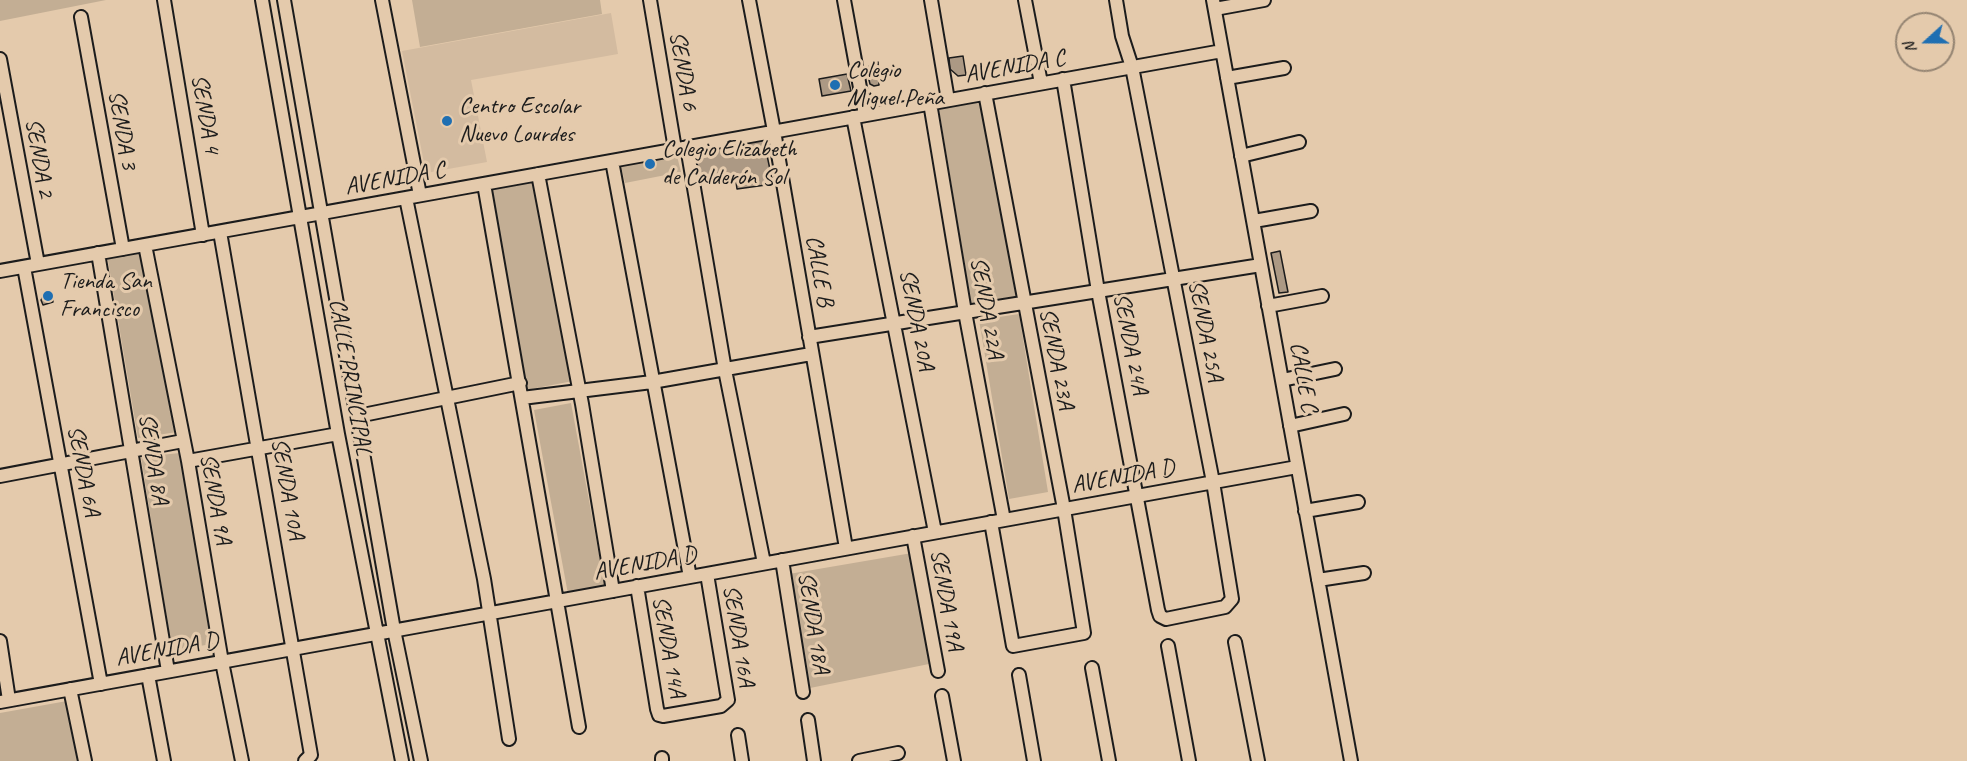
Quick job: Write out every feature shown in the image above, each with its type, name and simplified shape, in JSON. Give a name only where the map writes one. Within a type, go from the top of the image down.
[{"type":"street","name":"SENDA 4","points":[[164,0],[203,235]]},
{"type":"street","name":"CALLE PRINCIPAL","points":[[262,0],[338,434],[401,756]]},
{"type":"street","name":"CALLE PRINCIPAL","points":[[284,0],[394,630],[421,761]]},
{"type":"street","points":[[382,0],[420,195]]},
{"type":"street","name":"SENDA 6","points":[[650,0],[764,563]]},
{"type":"street","name":"CALLE B","points":[[749,0],[846,548]]},
{"type":"street","name":"SENDA 20A","points":[[844,0],[859,116],[895,324],[935,532]]},
{"type":"street","points":[[931,0],[948,100]]},
{"type":"street","points":[[1025,0],[1041,83]]},
{"type":"street","name":"SENDA 25A","points":[[1116,0],[1122,36],[1132,67],[1174,279],[1213,482],[1232,600],[1225,607],[1166,619],[1160,616]]},
{"type":"street","points":[[1214,5],[1264,0]]},
{"type":"street","name":"CALLE C","points":[[1214,5],[1351,761]]},
{"type":"street","name":"SENDA 3","points":[[81,18],[123,249]]},
{"type":"street","name":"AVENIDA C","points":[[0,271],[1222,51]]},
{"type":"street","name":"SENDA 2","points":[[0,59],[38,264]]},
{"type":"street","points":[[1227,78],[1284,68]]},
{"type":"street","name":"SENDA 24A","points":[[1063,79],[1098,291],[1160,616]]},
{"type":"street","name":"SENDA 23A","points":[[985,93],[1064,509],[1084,633],[1013,646]]},
{"type":"street","name":"SENDA 22A","points":[[930,103],[998,521],[1013,646]]},
{"type":"street","points":[[1241,156],[1299,142]]},
{"type":"street","points":[[612,161],[690,577]]},
{"type":"street","points":[[538,174],[580,392],[613,591]]},
{"type":"street","points":[[484,184],[579,727]]},
{"type":"street","points":[[406,198],[490,613],[510,739]]},
{"type":"street","points":[[1254,221],[1311,212]]},
{"type":"street","name":"SENDA 10A","points":[[220,231],[294,649],[308,758]]},
{"type":"street","name":"SENDA 9A","points":[[145,245],[188,461],[222,662],[242,761]]},
{"type":"street","name":"SENDA 8A","points":[[98,253],[168,672]]},
{"type":"street","points":[[809,338],[1261,265]]},
{"type":"street","name":"SENDA 6A","points":[[24,267],[101,684]]},
{"type":"street","points":[[1268,306],[1322,296]]},
{"type":"street","points":[[522,398],[652,382],[811,354]]},
{"type":"street","points":[[1282,380],[1335,369]]},
{"type":"street","points":[[358,416],[520,383]]},
{"type":"street","points":[[1290,426],[1344,414]]},
{"type":"street","points":[[188,461],[338,434]]},
{"type":"street","points":[[0,476],[183,441]]},
{"type":"street","name":"AVENIDA D","points":[[5,701],[1298,466]]},
{"type":"street","points":[[1305,512],[1358,502]]},
{"type":"street","name":"SENDA 19A","points":[[913,536],[938,671]]},
{"type":"street","name":"SENDA 18A","points":[[782,560],[803,692]]},
{"type":"street","points":[[1318,580],[1364,573]]},
{"type":"street","name":"SENDA 16A","points":[[659,715],[726,704],[728,700],[707,574]]},
{"type":"street","name":"SENDA 14A","points":[[637,586],[659,715]]},
{"type":"street","points":[[0,641],[5,701]]},
{"type":"street","points":[[1235,642],[1258,761]]},
{"type":"street","points":[[1168,646],[1189,761]]},
{"type":"street","points":[[1092,668],[1109,761]]},
{"type":"street","points":[[148,675],[164,761]]},
{"type":"street","points":[[1019,675],[1034,761]]},
{"type":"street","points":[[70,689],[85,761]]},
{"type":"street","points":[[942,696],[954,761]]},
{"type":"street","points":[[807,720],[814,761]]},
{"type":"street","points":[[738,735],[742,761]]},
{"type":"street","points":[[401,756],[419,748]]},
{"type":"street","points":[[859,761],[898,753]]},
{"type":"shaded area","points":[[0,0],[106,0],[0,21]]},
{"type":"shaded area","points":[[412,0],[600,0],[602,14],[420,47]]},
{"type":"shaded area","name":"Centro Escolar Nuevo Lourdes","points":[[611,13],[618,54],[471,80],[487,162],[426,173],[402,51]]},
{"type":"shaded area","points":[[982,102],[1016,296],[971,303],[939,109]]},
{"type":"shaded area","name":"Colegio Elizabeth de Calderón Sol","points":[[675,148],[681,172],[625,183],[619,157]]},
{"type":"shaded area","points":[[535,180],[573,381],[526,390],[489,188]]},
{"type":"shaded area","points":[[138,246],[177,432],[138,438],[107,255]]},
{"type":"shaded area","points":[[1019,314],[1048,492],[1009,499],[979,320]]},
{"type":"shaded area","points":[[571,403],[605,587],[568,594],[534,410]]},
{"type":"shaded area","points":[[180,453],[211,644],[172,651],[141,457]]},
{"type":"shaded area","points":[[912,553],[929,664],[810,688],[789,574]]},
{"type":"shaded area","points":[[67,701],[79,761],[0,761],[0,713]]},
{"type":"building","points":[[963,56],[966,75],[958,76],[950,69],[949,58]]},
{"type":"building","points":[[878,62],[879,85],[874,86],[870,84],[866,68]]},
{"type":"building","name":"Colegio Miguel Peña","points":[[847,74],[851,91],[822,96],[819,79]]},
{"type":"building","name":"Colegio Elizabeth de Calderón Sol","points":[[763,136],[773,184],[737,189],[735,175],[699,182],[693,148]]},
{"type":"building","points":[[1280,251],[1288,292],[1279,293],[1271,253]]},
{"type":"building","name":"Tienda San Francisco","points":[[46,291],[51,292],[53,302],[43,305],[41,300]]},
{"type":"place","name":"Colegio Miguel Peña","points":[[835,85]]},
{"type":"place","name":"Centro Escolar Nuevo Lourdes","points":[[447,121]]},
{"type":"place","name":"Colegio Elizabeth de Calderón Sol","points":[[650,164]]},
{"type":"place","name":"Tienda San Francisco","points":[[48,296]]}]
